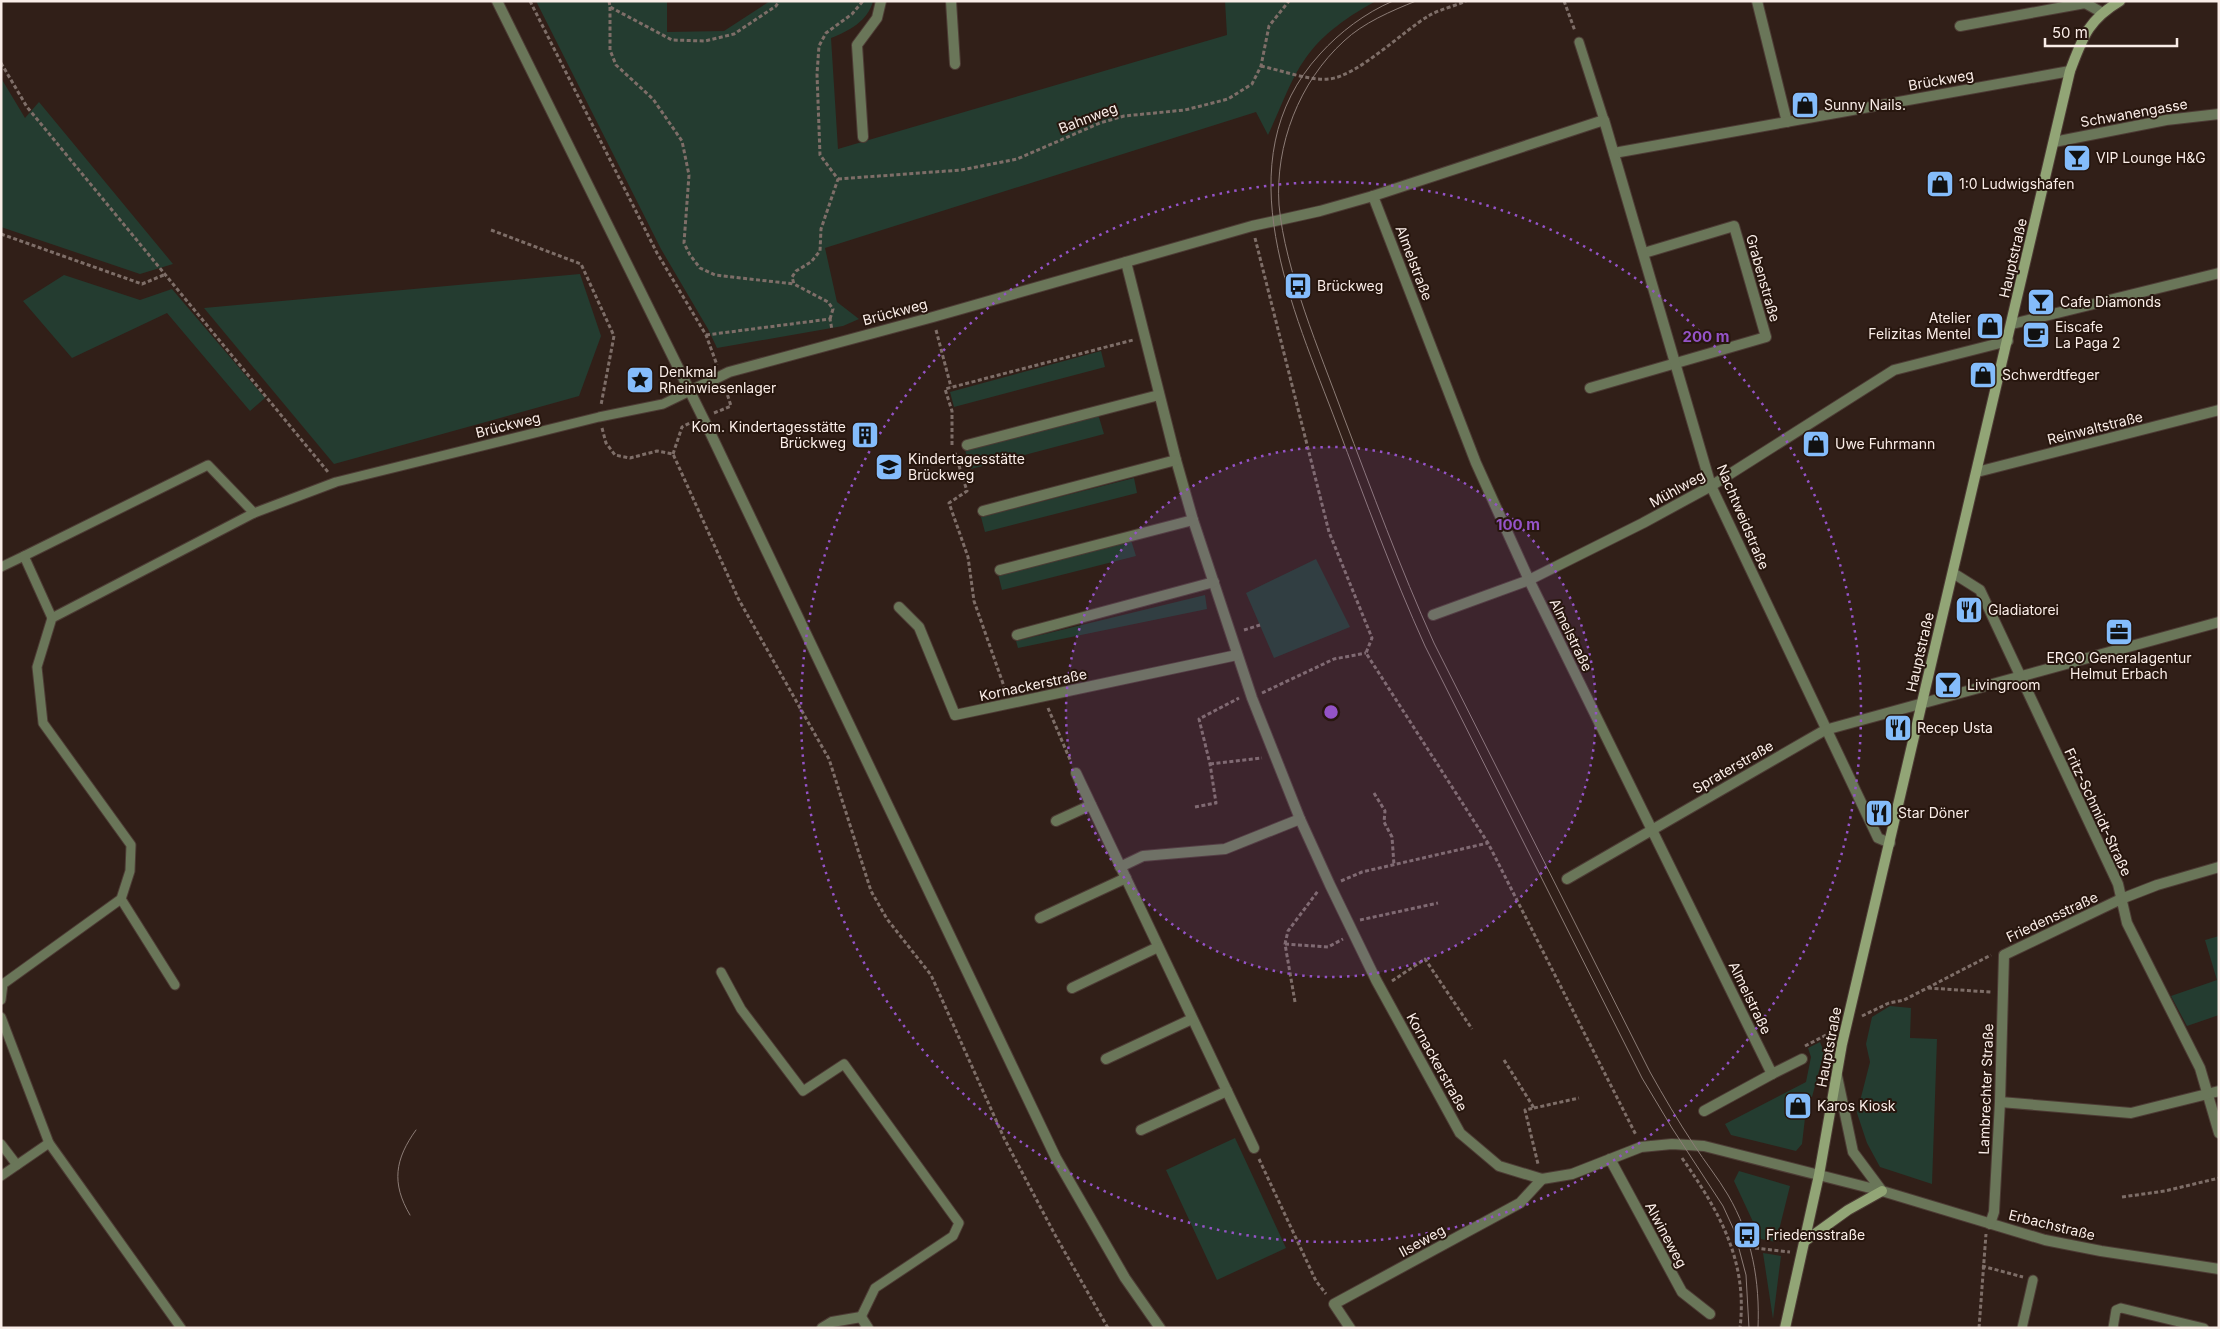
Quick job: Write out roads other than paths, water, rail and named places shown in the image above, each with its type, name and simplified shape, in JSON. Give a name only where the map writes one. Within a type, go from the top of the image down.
[{"type":"main road","name":"Hauptstraße","points":[[1785,1328],[1819,1174],[1846,1024],[2070,71],[2083,36],[2101,12],[2120,1]]},
{"type":"main road","points":[[1805,1241],[1848,1210],[1882,1191]]},
{"type":"street","points":[[497,1],[690,391],[1056,1158],[1125,1278],[1160,1328]]},
{"type":"street","points":[[863,136],[857,45],[876,18],[880,1]]},
{"type":"street","points":[[951,1],[955,64]]},
{"type":"street","points":[[1756,1],[1787,122]]},
{"type":"street","points":[[1960,26],[2085,3],[2101,12]]},
{"type":"street","name":"Brückweg","points":[[1614,153],[2070,71]]},
{"type":"street","name":"Schwanengasse","points":[[2054,142],[2166,120],[2219,114]]},
{"type":"street","name":"Brückweg","points":[[690,391],[729,372],[933,317],[1252,226],[1320,211],[1373,196],[1604,120]]},
{"type":"street","name":"Nachtweidstraße","points":[[1604,120],[1712,486],[1825,730],[1878,838],[1890,843]]},
{"type":"street","name":"Almelstraße","points":[[1373,196],[1476,463],[1529,580],[1772,1074]]},
{"type":"street","name":"Grabenstraße","points":[[1590,388],[1766,337],[1734,226],[1644,253]]},
{"type":"street","name":"Kornackerstraße","points":[[1126,262],[1176,460],[1251,695],[1300,820],[1328,882],[1380,989],[1460,1133],[1499,1166],[1542,1179],[1572,1174],[1642,1147],[1672,1144],[1704,1146],[1819,1174]]},
{"type":"street","points":[[2012,324],[2219,273]]},
{"type":"street","name":"Mühlweg","points":[[1433,615],[1529,580],[1643,523],[1712,486],[1894,370],[2008,341]]},
{"type":"street","points":[[967,445],[1159,395]]},
{"type":"street","name":"Reinwaltstraße","points":[[1977,472],[2219,410]]},
{"type":"street","points":[[983,511],[1176,460]]},
{"type":"street","points":[[1000,570],[1194,520]]},
{"type":"street","name":"Fritz-Schmidt-Straße","points":[[1953,573],[1980,590],[2118,884],[2127,923],[2200,1068],[2219,1133]]},
{"type":"street","points":[[1017,636],[1214,582]]},
{"type":"street","name":"Kornackerstraße","points":[[899,607],[919,627],[955,715],[1238,655]]},
{"type":"street","name":"Spraterstraße","points":[[1567,879],[1825,730],[2219,622]]},
{"type":"street","points":[[1076,772],[1254,1148]]},
{"type":"street","points":[[1056,821],[1091,805]]},
{"type":"street","points":[[1120,867],[1143,856],[1225,849],[1300,820]]},
{"type":"street","name":"Friedensstraße","points":[[2004,954],[2121,899],[2219,867]]},
{"type":"street","points":[[1040,918],[1126,878]]},
{"type":"street","points":[[1072,988],[1158,947]]},
{"type":"street","name":"Lambrechter Straße","points":[[1990,1224],[1994,1212],[2000,1102],[2004,954]]},
{"type":"street","points":[[1106,1059],[1192,1019]]},
{"type":"street","points":[[1704,1111],[1802,1059]]},
{"type":"street","points":[[1836,1074],[1853,1152],[1882,1191]]},
{"type":"street","points":[[1141,1130],[1227,1090]]},
{"type":"street","points":[[2000,1102],[2131,1113],[2219,1091]]},
{"type":"street","name":"Alwineweg","points":[[1610,1159],[1682,1292],[1710,1314]]},
{"type":"street","name":"Erbachstraße","points":[[1819,1174],[2045,1240],[2101,1251],[2219,1269]]},
{"type":"street","name":"Ilseweg","points":[[1350,1328],[1334,1304],[1520,1203],[1542,1179]]},
{"type":"street","points":[[822,1328],[832,1322],[861,1317],[868,1328]]},
{"type":"lane","points":[[1579,42],[1604,120]]},
{"type":"lane","name":"Brückweg","points":[[52,618],[254,513],[336,482],[599,417],[663,404],[690,391]]},
{"type":"lane","points":[[1,567],[208,465],[254,513]]},
{"type":"lane","points":[[1,1000],[3,984],[121,899],[130,871],[131,845],[43,723],[36,667],[52,618],[24,556]]},
{"type":"lane","points":[[121,899],[175,985]]},
{"type":"lane","points":[[721,972],[741,1009],[803,1091],[844,1064],[958,1223],[953,1236],[875,1288],[861,1317]]},
{"type":"lane","points":[[1,1017],[49,1142],[181,1328]]},
{"type":"lane","points":[[1,1176],[49,1142]]},
{"type":"lane","points":[[1,1144],[17,1165]]},
{"type":"lane","points":[[2022,1328],[2034,1280]]},
{"type":"lane","points":[[2113,1328],[2116,1310],[2121,1308],[2204,1328]]},
{"type":"tram line","points":[[1393,1],[1363,17],[1336,38],[1320,54],[1291,96],[1275,141],[1271,188],[1276,236],[1287,285],[1302,334],[1368,508],[1425,646],[1642,1078],[1723,1206],[1734,1230],[1746,1275],[1749,1328]]},
{"type":"tram line","points":[[1416,1],[1378,18],[1344,41],[1314,75],[1303,95],[1293,116],[1281,160],[1279,205],[1288,257],[1314,338],[1343,415],[1398,558],[1434,643],[1650,1072],[1682,1127],[1724,1189],[1743,1226],[1749,1243],[1756,1276],[1758,1328]]},
{"type":"tram line","points":[[410,1215],[400,1192],[398,1171],[404,1151],[416,1130]]},
{"type":"place","name":"Sunny Nails.","points":[[1805,105]]},
{"type":"place","name":"VIP Lounge H&G","points":[[2077,158]]},
{"type":"place","name":"1:0 Ludwigshafen","points":[[1940,184]]},
{"type":"place","name":"Brückweg","points":[[1298,286]]},
{"type":"place","name":"Cafe Diamonds","points":[[2041,302]]},
{"type":"place","name":"Atelier Felizitas Mentel","points":[[1990,326]]},
{"type":"place","name":"Eiscafe La Paga 2","points":[[2036,335]]},
{"type":"place","name":"Schwerdtfeger","points":[[1983,375]]},
{"type":"place","name":"Denkmal Rheinwiesenlager","points":[[640,380]]},
{"type":"place","name":"Kom. Kindertagesstätte Brückweg","points":[[865,435]]},
{"type":"place","name":"Uwe Fuhrmann","points":[[1816,444]]},
{"type":"place","name":"Kindertagesstätte Brückweg","points":[[889,467]]},
{"type":"place","name":"Gladiatorei","points":[[1969,610]]},
{"type":"place","name":"ERGO Generalagentur Helmut Erbach","points":[[2119,632]]},
{"type":"place","name":"Livingroom","points":[[1948,685]]},
{"type":"place","name":"Recep Usta","points":[[1898,728]]},
{"type":"place","name":"Star Döner","points":[[1879,813]]},
{"type":"place","name":"Karos Kiosk","points":[[1798,1106]]},
{"type":"place","name":"Friedensstraße","points":[[1747,1235]]}]
